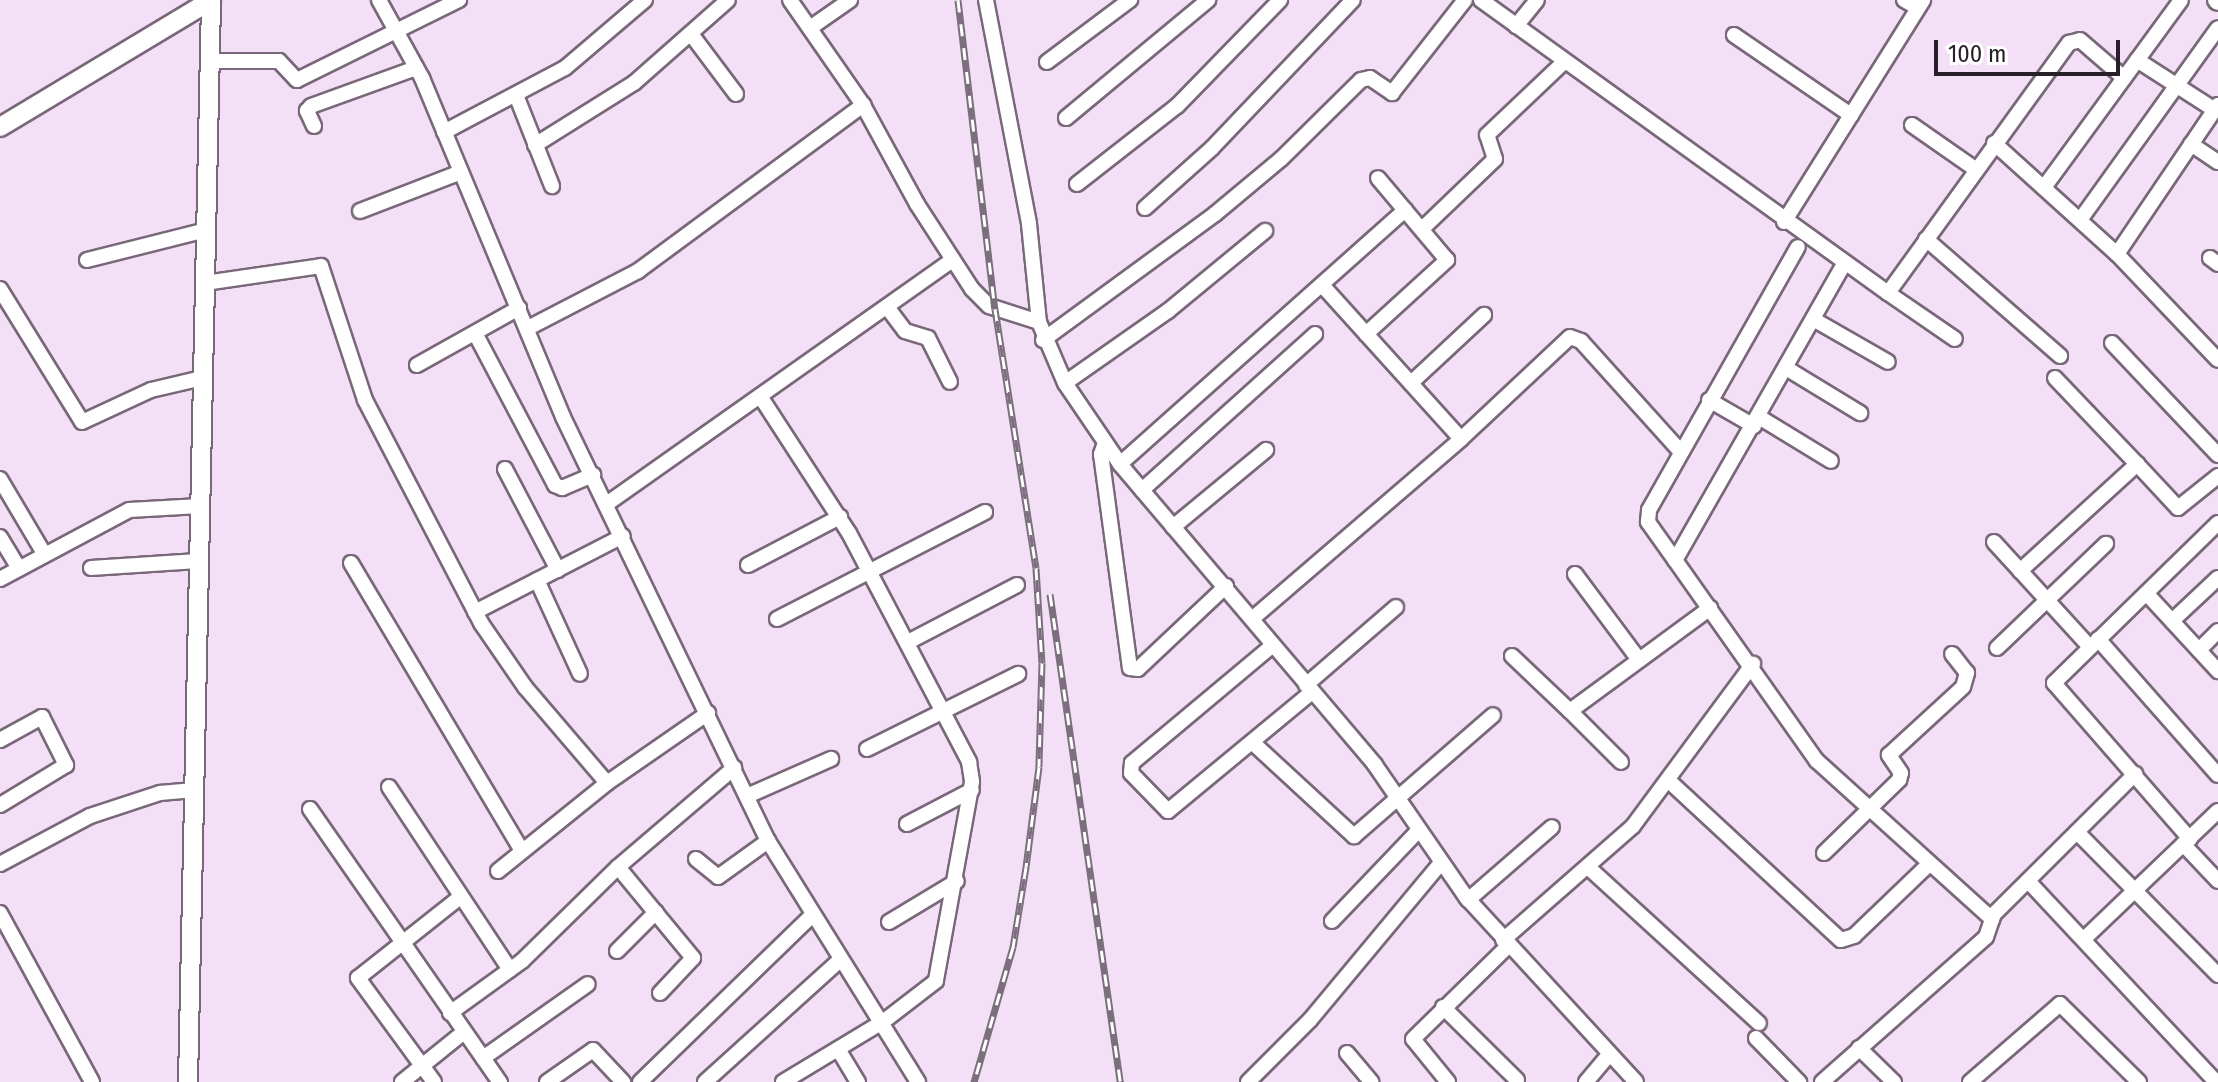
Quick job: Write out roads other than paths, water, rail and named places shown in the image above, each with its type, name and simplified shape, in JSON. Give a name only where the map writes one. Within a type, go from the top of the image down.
[{"type":"main road","points":[[188,1082],[211,0]]},
{"type":"main road","points":[[0,127],[211,0]]},
{"type":"street","points":[[379,0],[416,68],[593,475],[768,841],[811,916],[884,1021],[918,1082]]},
{"type":"street","points":[[210,61],[279,61],[297,80],[459,0]]},
{"type":"street","points":[[444,132],[565,68],[645,0]]},
{"type":"street","points":[[535,145],[594,112],[728,0]]},
{"type":"street","points":[[790,0],[863,105],[952,260],[989,306],[1039,322]]},
{"type":"street","points":[[810,28],[850,0]]},
{"type":"street","points":[[986,0],[1029,224],[1039,322],[1043,340],[1065,383],[1120,464],[1226,586],[1400,800],[1440,864],[1468,900],[1636,1082]]},
{"type":"street","points":[[1047,62],[1130,0]]},
{"type":"street","points":[[1066,118],[1208,0]]},
{"type":"street","points":[[1077,184],[1177,106],[1280,0]]},
{"type":"street","points":[[1145,208],[1212,148],[1353,0]]},
{"type":"street","points":[[1043,340],[1215,214],[1281,159],[1361,80],[1370,78],[1392,93],[1465,0]]},
{"type":"street","points":[[1481,0],[1784,222],[1955,339]]},
{"type":"street","points":[[1516,26],[1537,0]]},
{"type":"street","points":[[1784,222],[1920,4],[1904,0]]},
{"type":"street","points":[[2045,186],[2181,0]]},
{"type":"street","points":[[2080,220],[2218,28]]},
{"type":"street","points":[[691,34],[736,94]]},
{"type":"street","points":[[1734,35],[1851,115]]},
{"type":"street","points":[[1888,293],[1994,143],[2074,39],[2124,78]]},
{"type":"street","points":[[2117,254],[2216,107],[2137,60]]},
{"type":"street","points":[[1422,229],[1497,156],[1487,135],[1564,62]]},
{"type":"street","points":[[314,126],[307,111],[311,106],[416,68]]},
{"type":"street","points":[[516,95],[552,186]]},
{"type":"street","points":[[528,328],[638,271],[863,105]]},
{"type":"street","points":[[1912,125],[1975,169]]},
{"type":"street","points":[[1994,143],[2117,254],[2218,360]]},
{"type":"street","points":[[2191,144],[2218,162]]},
{"type":"street","points":[[360,211],[461,172]]},
{"type":"street","points":[[1366,334],[1447,260],[1378,178]]},
{"type":"street","points":[[1120,464],[1405,210]]},
{"type":"street","points":[[87,260],[206,230]]},
{"type":"street","points":[[1065,383],[1168,311],[1265,231]]},
{"type":"street","points":[[1926,239],[2060,356]]},
{"type":"street","points":[[1798,247],[1680,451],[1647,516],[1675,560],[1753,664],[1817,761],[1992,919]]},
{"type":"street","points":[[608,503],[952,260]]},
{"type":"street","points":[[1675,560],[1844,264]]},
{"type":"street","points":[[205,283],[321,266],[365,400],[475,612],[500,655],[607,783]]},
{"type":"street","points":[[1322,285],[1461,439]]},
{"type":"street","points":[[0,289],[82,422],[151,390],[202,378]]},
{"type":"street","points":[[887,307],[905,331],[928,338],[950,382]]},
{"type":"street","points":[[417,365],[519,308]]},
{"type":"street","points":[[1411,383],[1484,315]]},
{"type":"street","points":[[1813,319],[1888,362]]},
{"type":"street","points":[[475,333],[555,485],[562,488],[593,475]]},
{"type":"street","points":[[1142,490],[1315,334]]},
{"type":"street","points":[[1252,619],[1461,439],[1570,337],[1581,341],[1680,451]]},
{"type":"street","points":[[2112,343],[2218,455]]},
{"type":"street","points":[[1786,368],[1860,413]]},
{"type":"street","points":[[2055,378],[2178,508],[2218,476]]},
{"type":"street","points":[[760,396],[840,517],[870,570],[969,762],[972,790],[936,981],[884,1021],[793,1079]]},
{"type":"street","points":[[1709,400],[1831,461]]},
{"type":"street","points":[[1105,443],[1101,454],[1130,668],[1138,669],[1226,586]]},
{"type":"street","points":[[1173,527],[1266,450]]},
{"type":"street","points":[[2020,571],[2137,464]]},
{"type":"street","points":[[505,469],[558,570]]},
{"type":"street","points":[[0,479],[45,555]]},
{"type":"street","points":[[0,579],[129,510],[200,506]]},
{"type":"street","points":[[777,619],[985,512]]},
{"type":"street","points":[[748,565],[840,517]]},
{"type":"street","points":[[2218,523],[2057,677],[2054,687],[2135,774],[2218,881]]},
{"type":"street","points":[[475,612],[623,536]]},
{"type":"street","points":[[0,537],[19,569]]},
{"type":"street","points":[[1994,542],[2218,775]]},
{"type":"street","points":[[1997,648],[2106,544]]},
{"type":"street","points":[[91,568],[198,561]]},
{"type":"street","points":[[351,563],[522,851]]},
{"type":"street","points":[[1575,574],[1639,660]]},
{"type":"street","points":[[2172,621],[2218,578]]},
{"type":"street","points":[[537,580],[580,674]]},
{"type":"street","points":[[908,642],[1017,585]]},
{"type":"street","points":[[2147,594],[2218,671]]},
{"type":"street","points":[[1273,645],[1129,770],[1168,811],[1252,742],[1396,607]]},
{"type":"street","points":[[1570,711],[1710,608]]},
{"type":"street","points":[[2199,650],[2218,631]]},
{"type":"street","points":[[1824,853],[1901,777],[1889,755],[1963,687],[1967,673],[1952,654]]},
{"type":"street","points":[[1512,656],[1621,762]]},
{"type":"street","points":[[1448,1082],[1413,1039],[1506,943],[1633,826],[1753,664]]},
{"type":"street","points":[[867,749],[1018,674]]},
{"type":"street","points":[[498,871],[607,783],[708,713]]},
{"type":"street","points":[[1252,742],[1354,836],[1400,800],[1493,715]]},
{"type":"street","points":[[0,740],[42,717],[66,765],[0,805]]},
{"type":"street","points":[[747,796],[831,759]]},
{"type":"street","points":[[450,1013],[510,970],[618,867],[734,768]]},
{"type":"street","points":[[1822,1082],[1986,937],[1992,919],[2135,774]]},
{"type":"street","points":[[1669,781],[1841,940],[1854,936],[1930,863]]},
{"type":"street","points":[[389,787],[459,898],[510,970]]},
{"type":"street","points":[[0,864],[90,816],[160,793],[194,790]]},
{"type":"street","points":[[907,824],[972,790]]},
{"type":"street","points":[[310,809],[398,942],[500,1082]]},
{"type":"street","points":[[2085,938],[2218,811]]},
{"type":"street","points":[[1468,900],[1552,827]]},
{"type":"street","points":[[1332,921],[1419,830]]},
{"type":"street","points":[[2077,832],[2218,975]]},
{"type":"street","points":[[696,859],[718,877],[768,841]]},
{"type":"street","points":[[1248,1082],[1310,1020],[1440,864]]},
{"type":"street","points":[[618,867],[693,958],[660,993]]},
{"type":"street","points":[[1589,868],[1758,1031],[1799,1082]]},
{"type":"street","points":[[889,922],[957,881]]},
{"type":"street","points":[[2028,881],[2085,938],[2216,1082]]},
{"type":"street","points":[[434,1082],[358,978],[398,942],[459,898]]},
{"type":"street","points":[[617,951],[656,912]]},
{"type":"street","points":[[0,913],[92,1082]]},
{"type":"street","points":[[640,1082],[811,916]]},
{"type":"street","points":[[705,1082],[721,1076],[841,959]]},
{"type":"street","points":[[483,1058],[588,984]]},
{"type":"street","points":[[1970,1082],[2060,1004],[2139,1082]]},
{"type":"street","points":[[1443,1007],[1517,1080]]},
{"type":"street","points":[[402,1082],[464,1032]]},
{"type":"street","points":[[1859,1048],[1894,1082]]},
{"type":"street","points":[[838,1049],[858,1082]]},
{"type":"street","points":[[554,1081],[593,1050],[623,1082]]},
{"type":"street","points":[[1347,1053],[1371,1082]]},
{"type":"street","points":[[1586,1082],[1609,1055]]},
{"type":"railway","points":[[958,0],[995,309],[1036,568],[1042,663],[1039,767],[1026,867],[1013,947],[974,1082]]},
{"type":"railway","points":[[1050,594],[1120,1082]]}]
